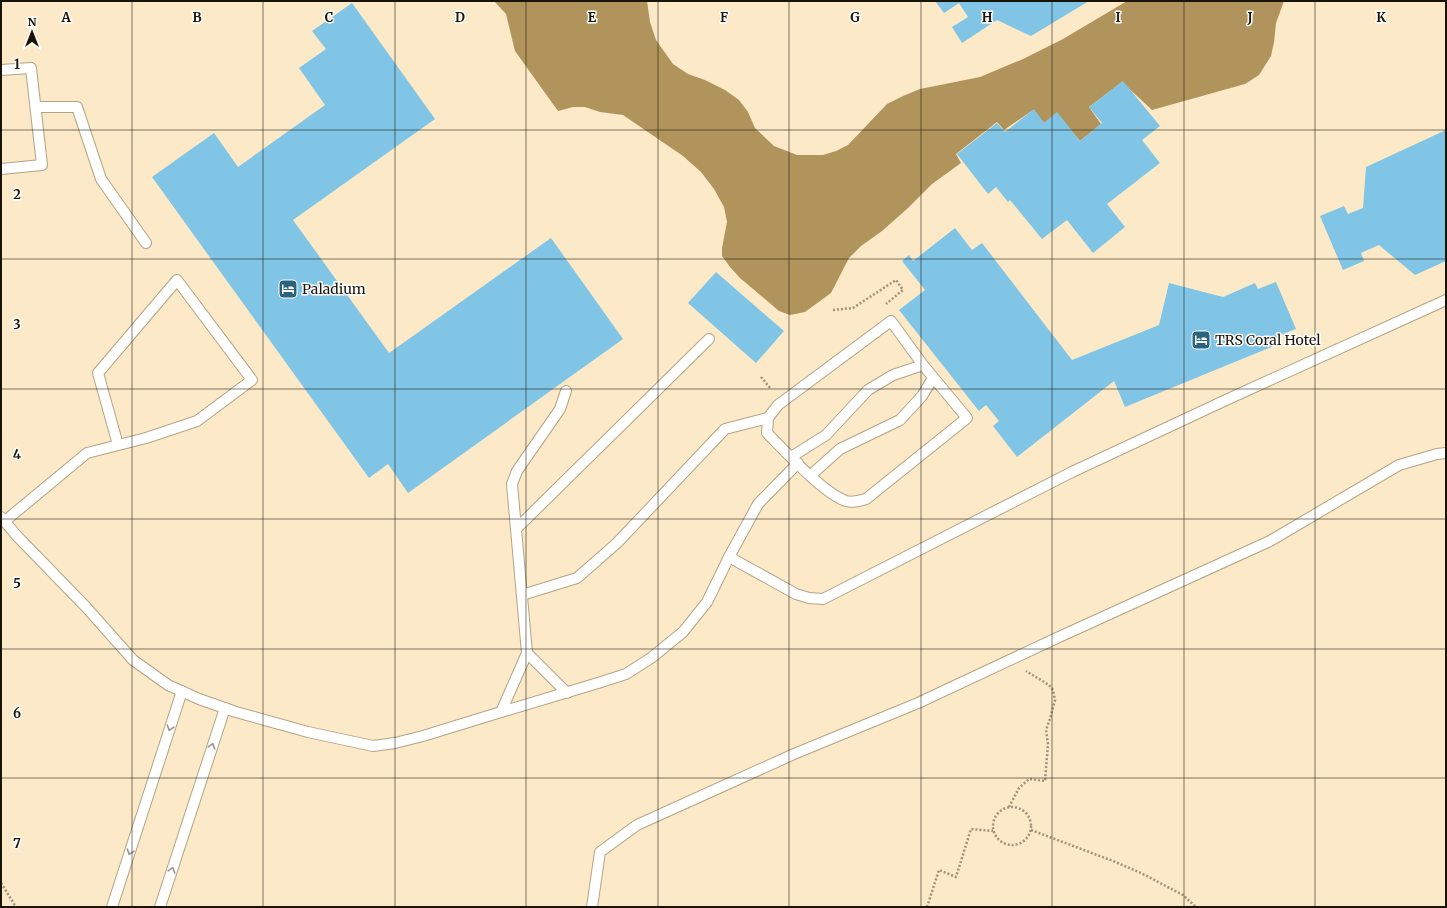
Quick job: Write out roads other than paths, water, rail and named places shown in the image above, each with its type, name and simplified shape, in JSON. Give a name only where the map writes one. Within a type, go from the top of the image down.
[{"type":"lane","points":[[1,70],[31,68],[42,165],[1,169]]},
{"type":"lane","points":[[36,108],[77,108],[101,178],[146,243]]},
{"type":"lane","points":[[118,445],[98,373],[177,280],[252,380],[197,421],[146,438],[87,453],[3,519],[17,536],[86,607],[133,660],[168,685],[199,699],[225,708],[308,732],[372,746],[409,740],[567,693],[626,674],[651,658],[683,632],[706,602],[758,504],[794,460],[826,435],[868,390],[893,375],[923,365]]},
{"type":"lane","points":[[729,557],[796,594],[809,598],[823,599],[1072,472],[1446,300]]},
{"type":"lane","points":[[522,595],[577,578],[618,543],[725,429],[768,418],[778,406],[891,321],[933,378],[967,418],[866,499],[856,502],[845,501],[826,489],[794,460],[767,433],[768,418]]},
{"type":"lane","points":[[516,529],[709,339]]},
{"type":"lane","points":[[811,475],[840,449],[900,420],[922,396],[933,378]]},
{"type":"lane","points":[[501,712],[527,653],[512,484],[516,471],[560,409],[566,391]]},
{"type":"lane","points":[[592,907],[600,852],[637,825],[794,754],[918,703],[1270,541],[1399,464],[1446,453]]},
{"type":"lane","points":[[527,653],[567,693]]},
{"type":"lane","points":[[112,907],[182,691]]},
{"type":"lane","points":[[160,907],[225,708]]},
{"type":"place","name":"Paladium","points":[[288,289]]},
{"type":"place","name":"TRS Coral Hotel","points":[[1201,340]]}]
